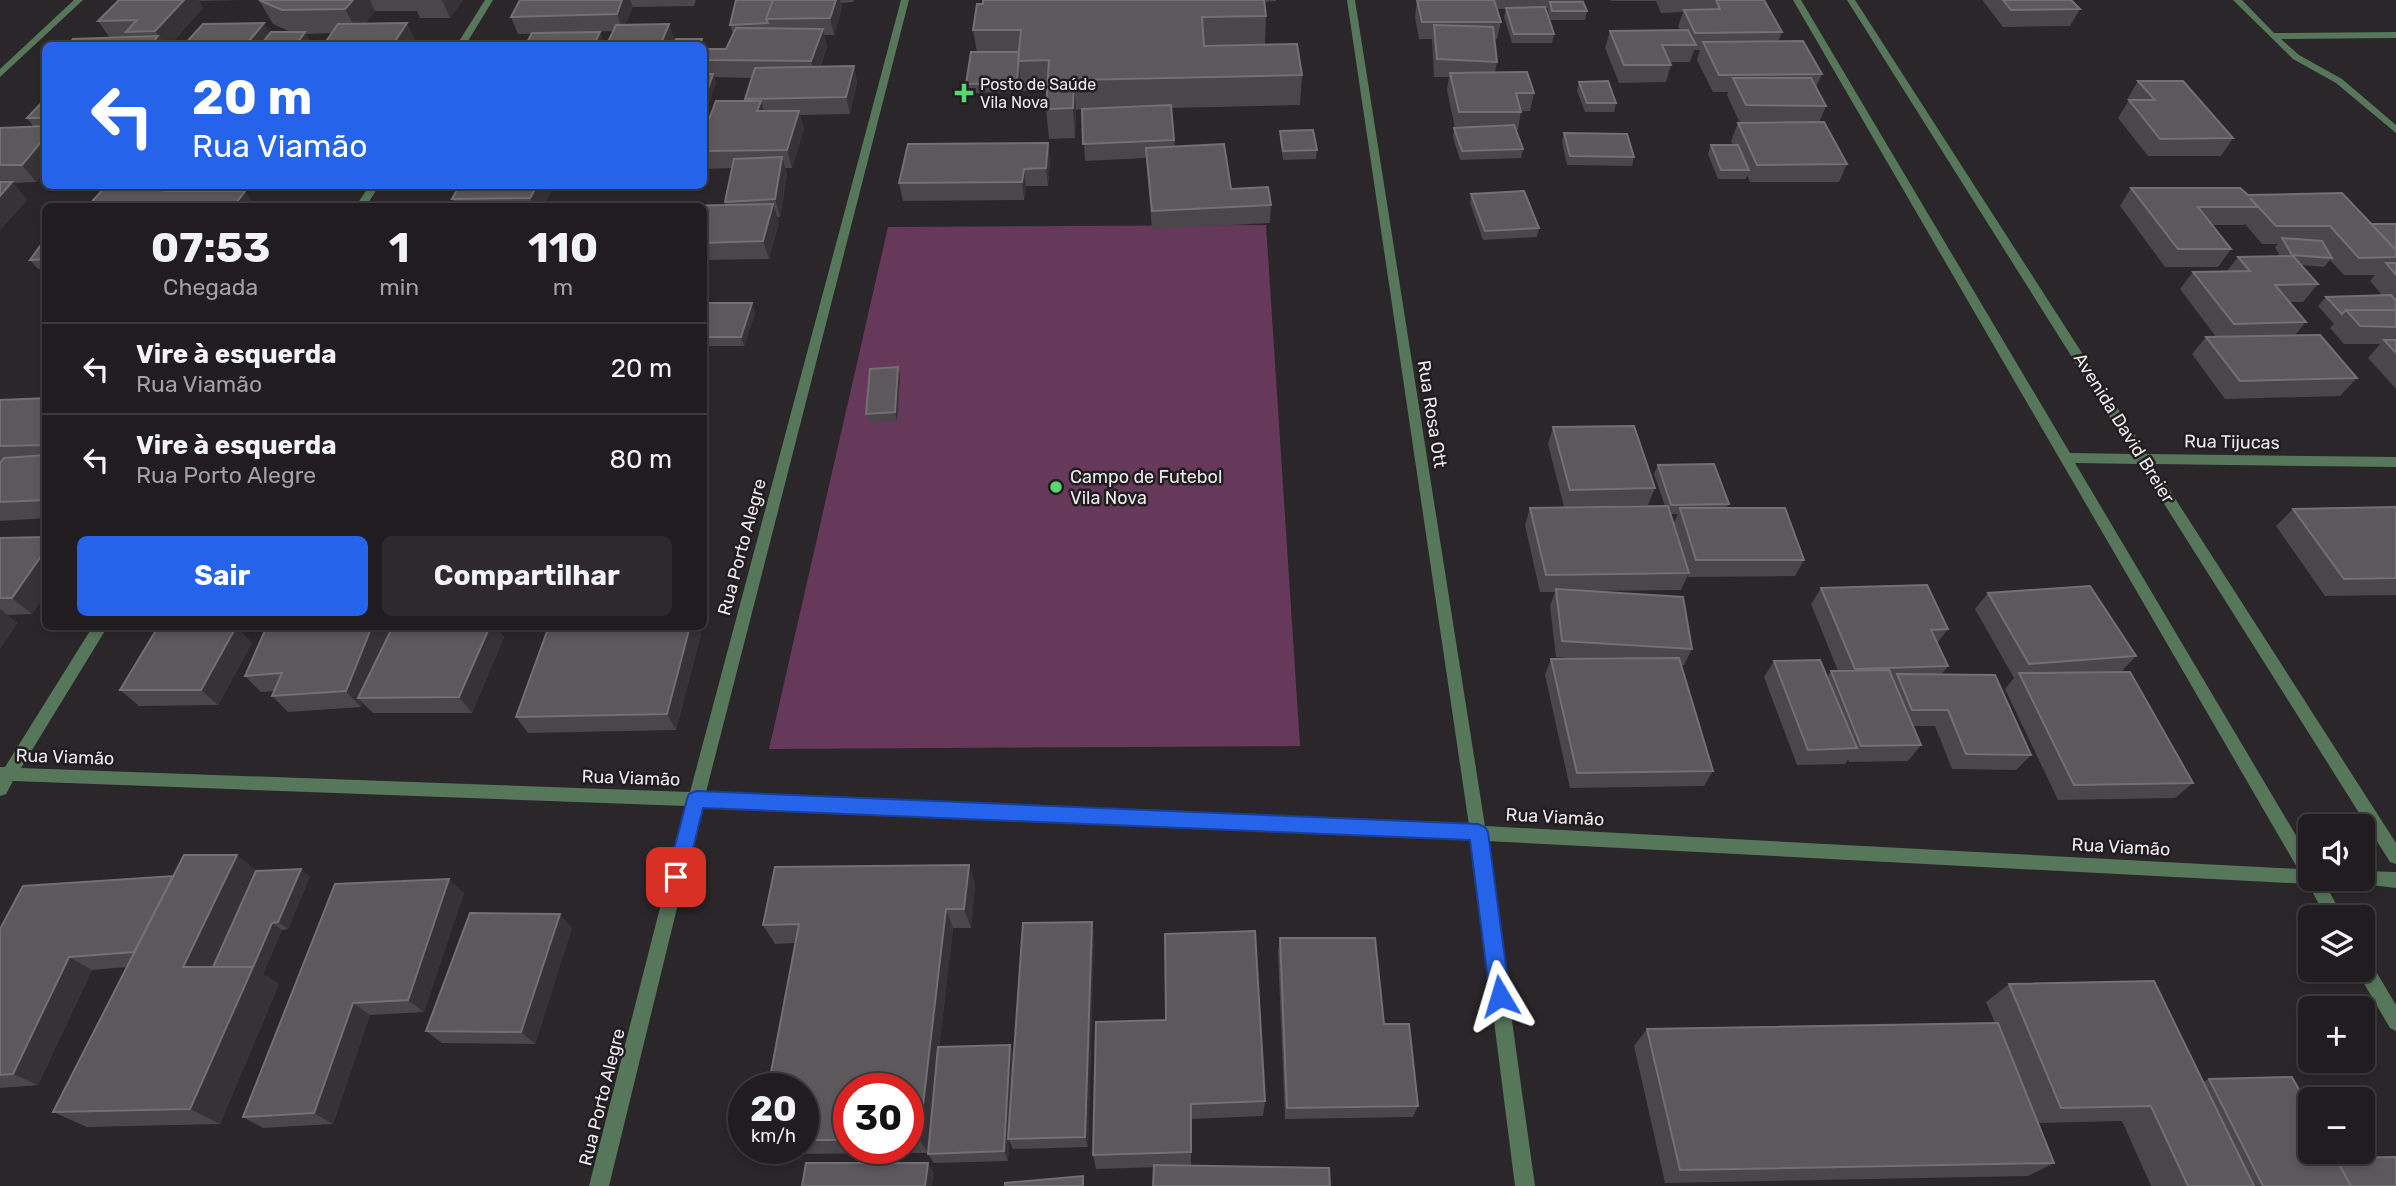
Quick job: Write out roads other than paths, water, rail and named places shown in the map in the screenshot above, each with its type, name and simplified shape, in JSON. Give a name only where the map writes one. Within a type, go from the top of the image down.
[{"type":"street","points":[[0,74],[79,0]]},
{"type":"street","points":[[463,42],[489,0]]},
{"type":"street","name":"Rua Porto Alegre","points":[[599,1186],[696,799],[905,0]]},
{"type":"street","name":"Rua Rosa Ott","points":[[1351,0],[1478,832],[1525,1186]]},
{"type":"street","points":[[1797,0],[2298,854]]},
{"type":"street","name":"Avenida David Breier","points":[[1852,0],[2396,857]]},
{"type":"street","points":[[2237,0],[2296,57],[2339,80],[2396,130]]},
{"type":"street","points":[[2273,36],[2396,35]]},
{"type":"street","name":"Rua Tijucas","points":[[2067,457],[2396,462]]},
{"type":"street","points":[[0,789],[5,775],[98,630]]},
{"type":"street","name":"Rua Viamão","points":[[5,775],[696,799],[1478,832],[2298,875]]},
{"type":"street","points":[[2375,879],[2396,880]]},
{"type":"street","points":[[2373,982],[2396,1022]]},
{"type":"place","name":"Posto de Saúde Vila Nova","points":[[964,93]]},
{"type":"place","name":"Campo de Futebol Vila Nova","points":[[1056,487]]}]
